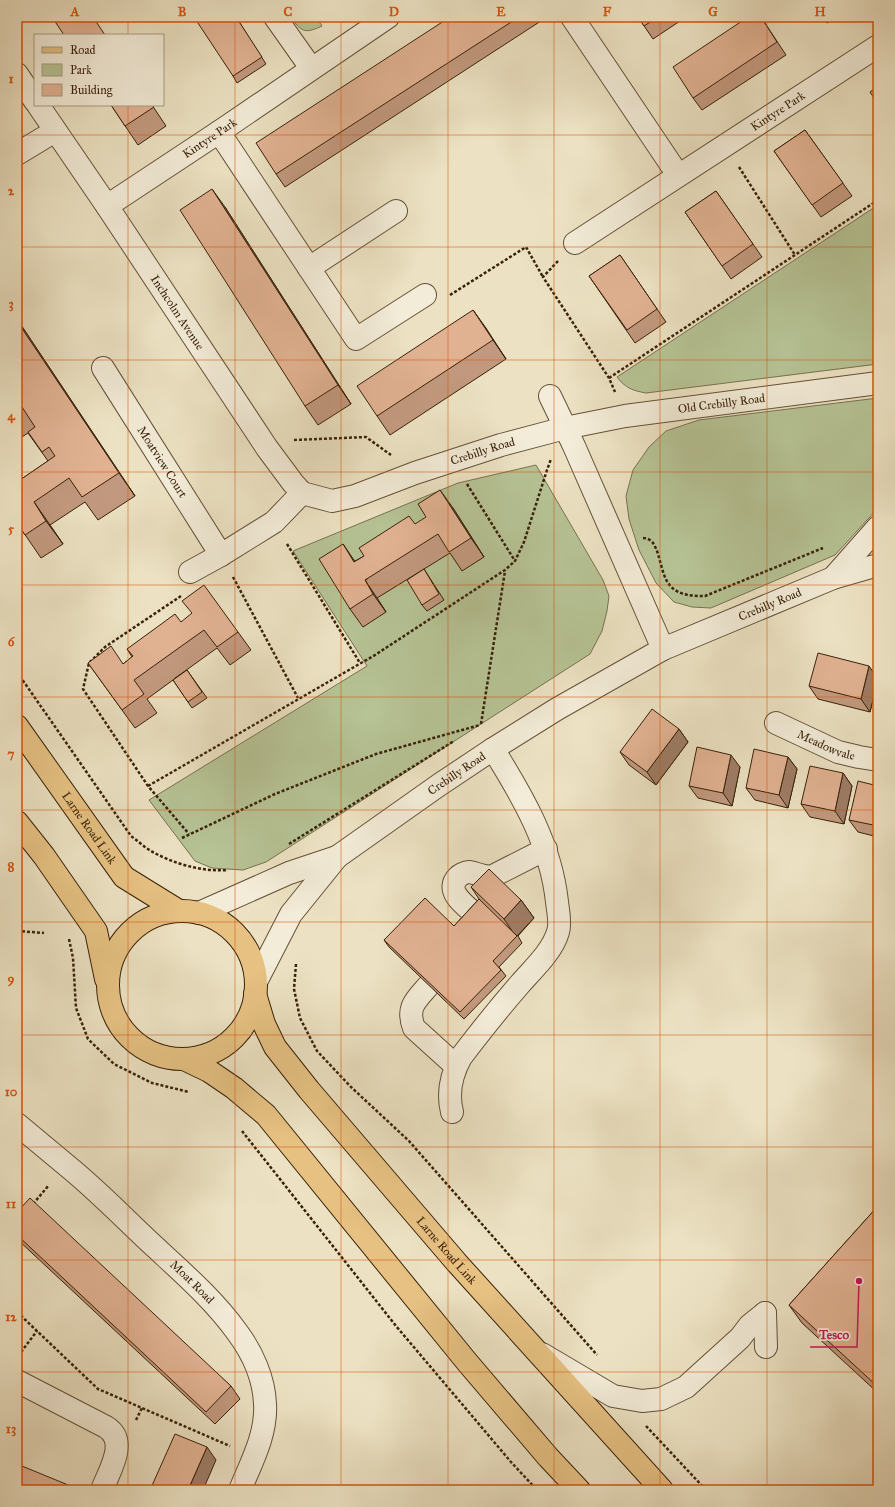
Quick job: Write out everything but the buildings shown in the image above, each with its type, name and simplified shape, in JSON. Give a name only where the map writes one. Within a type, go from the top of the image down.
[{"type":"main road","name":"Larne Road Link","points":[[17,726],[124,877],[189,912],[218,920],[234,932],[246,946],[253,962],[256,987],[264,1024],[275,1047],[309,1090],[457,1263],[662,1490]]},
{"type":"main road","points":[[17,822],[44,856],[96,931],[112,1008],[122,1029],[139,1046],[160,1056],[184,1059],[207,1055],[228,1043],[244,1026],[254,1004],[256,987]]},
{"type":"main road","points":[[108,986],[111,963],[121,943],[136,926],[156,915],[189,912]]},
{"type":"main road","points":[[184,1059],[209,1071],[234,1088],[266,1114],[468,1362],[548,1457],[579,1490]]},
{"type":"street","points":[[275,17],[311,68]]},
{"type":"street","name":"Kintyre Park","points":[[107,206],[388,17]]},
{"type":"street","points":[[572,17],[678,175]]},
{"type":"street","name":"Kintyre Park","points":[[575,243],[878,46]]},
{"type":"street","points":[[17,74],[34,100]]},
{"type":"street","name":"Inchcolm Avenue","points":[[39,106],[107,206],[267,448],[302,493]]},
{"type":"street","points":[[17,154],[55,131]]},
{"type":"street","points":[[219,132],[356,339],[425,295]]},
{"type":"street","points":[[309,268],[396,211]]},
{"type":"street","name":"Moatview Court","points":[[103,368],[221,555]]},
{"type":"street","name":"Old Crebilly Road","points":[[565,428],[625,416],[878,383]]},
{"type":"street","points":[[550,396],[663,649]]},
{"type":"street","name":"Crebilly Road","points":[[302,493],[332,501],[355,496],[415,473],[501,445],[565,428]]},
{"type":"street","points":[[190,572],[221,555],[274,522],[302,493]]},
{"type":"street","points":[[833,578],[878,527]]},
{"type":"street","name":"Crebilly Road","points":[[256,987],[292,914],[337,857],[492,749],[557,709],[663,649],[833,578],[878,565]]},
{"type":"street","name":"Meadowvale","points":[[776,722],[838,752],[878,760]]},
{"type":"street","points":[[452,1112],[450,1104],[450,1088],[456,1066],[472,1043],[521,983],[541,962],[558,932],[559,914],[546,849],[535,823],[516,786],[492,749]]},
{"type":"street","points":[[476,914],[455,894],[454,884],[459,876],[469,872],[481,876],[493,876],[546,849]]},
{"type":"street","name":"Crebilly Road","points":[[189,912],[289,873],[337,857]]},
{"type":"street","points":[[430,985],[412,1004],[411,1020],[414,1028],[456,1066]]},
{"type":"street","name":"Moat Road","points":[[17,1124],[66,1165],[167,1259],[223,1313],[238,1333],[251,1355],[261,1378],[265,1402],[265,1420],[254,1456],[240,1490]]},
{"type":"street","points":[[537,1352],[613,1396],[642,1401],[661,1399],[686,1387],[740,1338],[750,1325],[765,1313],[766,1347]]},
{"type":"street","points":[[17,1381],[106,1427],[114,1433],[117,1442],[117,1452],[102,1490]]},
{"type":"path","points":[[725,145],[795,255]]},
{"type":"path","points":[[609,378],[878,200]]},
{"type":"path","points":[[544,277],[575,243]]},
{"type":"path","points":[[425,295],[441,301],[526,247],[609,378],[625,416]]},
{"type":"path","points":[[148,786],[298,698],[376,655],[506,570],[515,561],[524,542],[546,470],[565,428]]},
{"type":"path","points":[[267,448],[288,440],[366,437],[415,473]]},
{"type":"path","points":[[452,461],[515,561]]},
{"type":"path","points":[[274,522],[360,663]]},
{"type":"path","points":[[618,546],[638,538],[646,538],[653,543],[665,578],[675,590],[690,596],[705,596],[829,546]]},
{"type":"path","points":[[221,555],[298,698]]},
{"type":"path","points":[[492,749],[481,724],[506,570]]},
{"type":"path","points":[[189,834],[148,786],[83,689],[89,663],[105,647],[181,596],[190,572]]},
{"type":"path","points":[[17,672],[132,836],[150,851],[181,864],[211,871],[231,870]]},
{"type":"path","points":[[468,733],[487,720]]},
{"type":"path","points":[[182,838],[275,794],[376,754],[481,724]]},
{"type":"path","points":[[286,846],[461,737]]},
{"type":"path","points":[[17,931],[44,933]]},
{"type":"path","points":[[68,938],[73,958],[76,1008],[88,1039],[114,1064],[152,1083],[193,1094]]},
{"type":"path","points":[[296,959],[294,989],[300,1018],[317,1051],[351,1087],[409,1141],[600,1359]]},
{"type":"path","points":[[240,1128],[396,1326],[511,1462],[537,1490]]},
{"type":"path","points":[[32,1205],[66,1165]]},
{"type":"path","points":[[17,1312],[98,1390],[254,1456]]},
{"type":"path","points":[[17,1357],[37,1331]]},
{"type":"path","points":[[642,1401],[645,1425],[706,1490]]},
{"type":"green space","points":[[291,17],[316,17],[322,26],[307,31],[301,29]]},
{"type":"green space","points":[[878,205],[878,364],[646,393],[630,388],[623,384],[617,377]]},
{"type":"green space","points":[[878,398],[878,508],[835,555],[711,608],[692,607],[674,602],[656,583],[639,550],[629,519],[626,496],[633,470],[649,447],[666,431],[699,420]]},
{"type":"green space","points":[[536,465],[603,580],[609,596],[602,631],[590,654],[266,862],[243,870],[212,868],[195,861],[149,800],[367,666],[293,551],[458,483]]},
{"type":"place","name":"Tesco","points":[[859,1281]]}]
